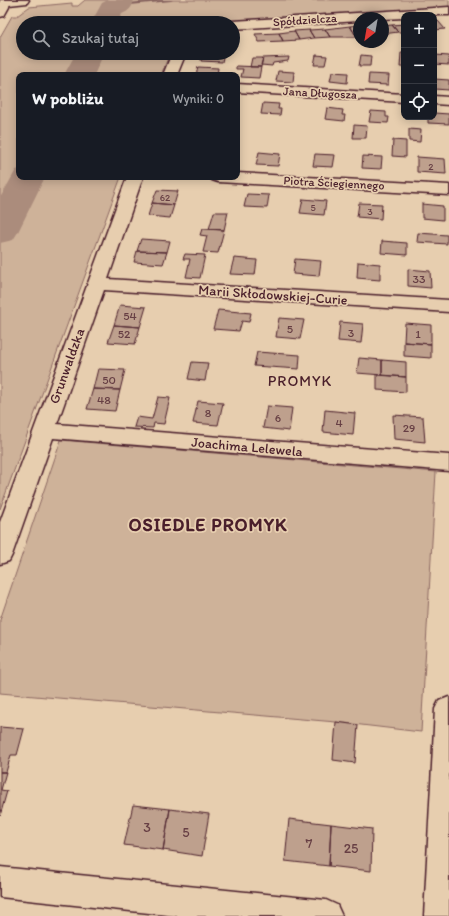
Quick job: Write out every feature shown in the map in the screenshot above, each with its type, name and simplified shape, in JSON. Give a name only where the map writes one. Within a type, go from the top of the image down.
[{"type":"street","points":[[1,5],[23,0]]},
{"type":"street","name":"Spółdzielcza","points":[[240,25],[449,11]]},
{"type":"street","points":[[171,72],[176,60]]},
{"type":"street","name":"Jana Długosza","points":[[240,88],[401,98]]},
{"type":"street","points":[[437,100],[449,101]]},
{"type":"street","name":"Piotra Ściegiennego","points":[[240,178],[449,190]]},
{"type":"street","name":"Grunwaldzka","points":[[0,555],[134,180]]},
{"type":"street","name":"Marii Skłodowskiej-Curie","points":[[96,284],[449,306]]},
{"type":"street","name":"Joachima Lelewela","points":[[44,430],[449,463]]},
{"type":"street","points":[[440,916],[449,709]]},
{"type":"street","points":[[0,882],[326,916]]},
{"type":"shaded area","points":[[85,0],[449,0],[449,8],[388,12],[353,12],[353,14],[240,22],[240,16],[17,16],[29,7],[72,3],[72,6],[78,6]]},
{"type":"shaded area","points":[[12,16],[16,16],[16,60],[167,60],[162,72],[16,72],[16,180],[120,180],[0,509],[0,37]]},
{"type":"shaded area","points":[[61,440],[436,472],[421,732],[336,722],[0,693],[0,620]]},
{"type":"building","points":[[437,21],[438,21],[445,29],[437,30]]},
{"type":"building","points":[[401,24],[401,32],[398,32],[392,25]]},
{"type":"building","points":[[389,25],[392,25],[398,32],[389,33]]},
{"type":"building","points":[[350,26],[353,31],[353,37],[330,37],[325,29]]},
{"type":"building","points":[[325,29],[330,37],[314,38],[309,30]]},
{"type":"building","points":[[309,30],[314,38],[299,40],[294,31]]},
{"type":"building","points":[[294,31],[299,40],[283,41],[279,33]]},
{"type":"building","points":[[279,33],[283,41],[259,42],[255,34]]},
{"type":"building","points":[[316,55],[327,56],[325,65],[314,65]]},
{"type":"building","points":[[361,55],[371,56],[370,66],[359,66]]},
{"type":"building","points":[[437,55],[449,56],[449,65],[437,64]]},
{"type":"building","points":[[289,57],[288,61],[273,63],[272,66],[261,65],[263,58]]},
{"type":"building","points":[[252,58],[263,58],[261,67],[250,67]]},
{"type":"building","points":[[201,60],[222,60],[222,62]]},
{"type":"building","points":[[236,66],[261,67],[259,78],[241,77],[243,69],[236,69]]},
{"type":"building","points":[[198,67],[218,68],[217,72],[197,72]]},
{"type":"building","points":[[278,71],[294,72],[293,82],[276,81]]},
{"type":"building","points":[[332,72],[348,73],[347,83],[330,81]]},
{"type":"building","points":[[369,74],[389,75],[388,85],[368,84]]},
{"type":"building","points":[[437,79],[449,80],[449,90],[437,89]]},
{"type":"building","points":[[263,103],[279,104],[278,109],[281,109],[280,115],[261,114]]},
{"type":"building","points":[[327,108],[343,110],[342,115],[345,115],[344,121],[325,119]]},
{"type":"building","points":[[371,111],[386,112],[386,117],[389,117],[388,123],[369,122]]},
{"type":"building","points":[[437,113],[449,114],[449,124],[428,123],[428,120],[437,120]]},
{"type":"building","points":[[354,125],[367,126],[366,138],[353,138]]},
{"type":"building","points":[[409,129],[421,130],[420,142],[409,141]]},
{"type":"building","points":[[393,140],[406,141],[406,157],[392,156]]},
{"type":"building","points":[[259,152],[280,154],[278,166],[256,165]]},
{"type":"building","points":[[315,154],[335,155],[333,167],[313,166]]},
{"type":"building","points":[[363,156],[382,157],[381,169],[362,168]]},
{"type":"building","points":[[417,157],[445,159],[446,174],[417,172]]},
{"type":"building","points":[[157,190],[178,191],[174,205],[152,203]]},
{"type":"building","points":[[247,194],[269,195],[267,208],[244,207]]},
{"type":"building","points":[[303,199],[326,201],[324,215],[300,213]]},
{"type":"building","points":[[152,203],[174,205],[170,218],[148,216]]},
{"type":"building","points":[[359,203],[382,204],[381,219],[357,217]]},
{"type":"building","points":[[422,204],[443,206],[443,220],[422,218]]},
{"type":"building","points":[[214,212],[228,212],[224,230],[209,229]]},
{"type":"building","points":[[202,229],[224,230],[218,253],[203,252],[207,236],[200,235]]},
{"type":"building","points":[[418,233],[447,235],[447,244],[417,242]]},
{"type":"building","points":[[141,239],[170,241],[167,252],[137,251]]},
{"type":"building","points":[[382,241],[407,243],[407,255],[381,253]]},
{"type":"building","points":[[137,251],[167,252],[163,264],[134,262]]},
{"type":"building","points":[[185,254],[205,255],[200,278],[186,277],[190,259],[183,259]]},
{"type":"building","points":[[234,258],[257,260],[255,275],[230,274]]},
{"type":"building","points":[[295,259],[321,261],[319,276],[293,274]]},
{"type":"building","points":[[358,262],[380,264],[380,280],[357,278]]},
{"type":"building","points":[[408,269],[430,271],[431,288],[408,286]]},
{"type":"building","points":[[120,305],[146,307],[140,327],[114,325]]},
{"type":"building","points":[[218,310],[251,313],[249,322],[242,321],[239,331],[213,329]]},
{"type":"building","points":[[279,318],[304,320],[300,339],[276,337]]},
{"type":"building","points":[[340,322],[363,324],[361,343],[338,341]]},
{"type":"building","points":[[405,323],[431,325],[431,344],[404,342]]},
{"type":"building","points":[[114,325],[140,327],[135,344],[108,342]]},
{"type":"building","points":[[404,342],[431,344],[431,358],[404,356]]},
{"type":"building","points":[[257,352],[300,355],[299,369],[254,366]]},
{"type":"building","points":[[359,358],[382,360],[382,375],[357,373]]},
{"type":"building","points":[[382,360],[406,362],[406,377],[382,375]]},
{"type":"building","points":[[192,362],[208,363],[205,381],[188,379]]},
{"type":"building","points":[[98,369],[125,370],[120,390],[93,389]]},
{"type":"building","points":[[377,375],[406,377],[406,392],[377,390]]},
{"type":"building","points":[[93,389],[120,390],[115,411],[87,409]]},
{"type":"building","points":[[158,397],[170,398],[164,424],[154,423],[153,428],[134,427],[137,417],[152,419]]},
{"type":"building","points":[[198,401],[223,403],[218,425],[193,423]]},
{"type":"building","points":[[267,406],[292,408],[289,431],[263,428]]},
{"type":"building","points":[[325,410],[355,413],[353,435],[323,432]]},
{"type":"building","points":[[393,415],[423,417],[425,442],[394,439]]},
{"type":"building","points":[[336,722],[358,725],[355,763],[333,760]]},
{"type":"building","points":[[0,727],[24,729],[17,755],[11,755],[6,772],[0,772]]},
{"type":"building","points":[[0,772],[6,772],[1,790],[7,791],[0,816]]},
{"type":"building","points":[[133,805],[170,809],[163,850],[124,845]]},
{"type":"building","points":[[170,809],[209,814],[202,856],[163,850]]},
{"type":"building","points":[[289,819],[331,824],[329,866],[285,861]]},
{"type":"building","points":[[331,824],[372,829],[371,871],[329,866]]},
{"type":"waterway","points":[[108,16],[111,9],[120,5],[121,0]]},
{"type":"waterway","points":[[120,5],[171,0]]},
{"type":"waterway","points":[[80,72],[86,60]]},
{"type":"waterway","points":[[0,232],[26,180]]},
{"type":"district","name":"PROMYK","points":[[300,381]]},
{"type":"district","name":"OSIEDLE PROMYK","points":[[208,525]]}]
